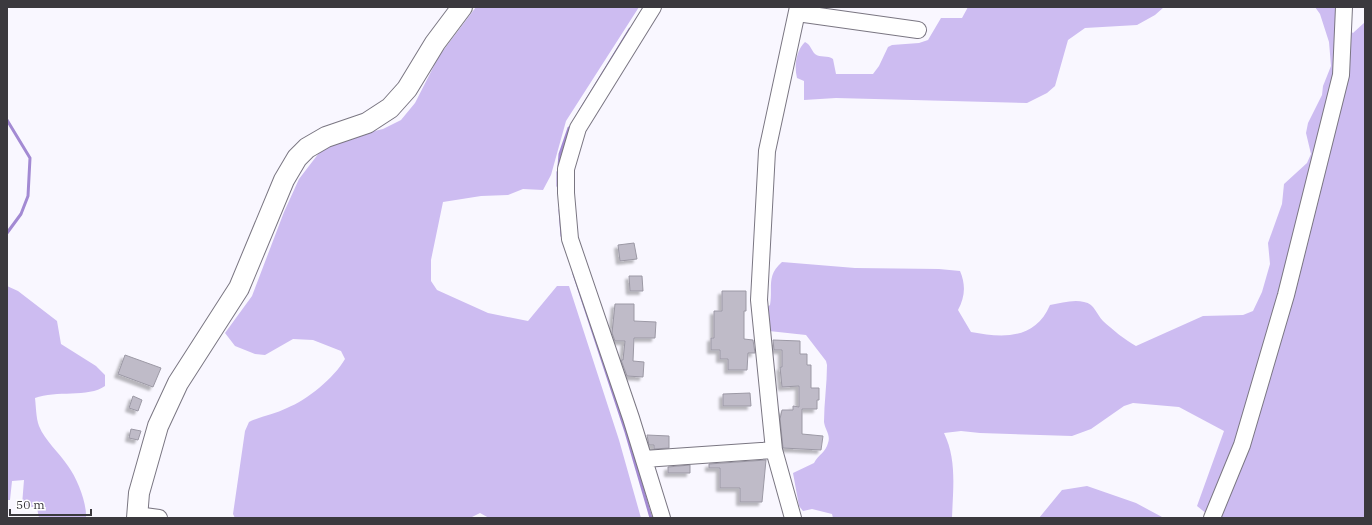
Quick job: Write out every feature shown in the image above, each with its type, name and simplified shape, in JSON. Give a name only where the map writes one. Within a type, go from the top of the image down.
[{"type":"main road","points":[[137,517],[139,494],[158,426],[178,383],[239,288],[284,180],[297,158],[307,148],[326,137],[367,123],[390,108],[407,89],[435,43],[462,7]]},
{"type":"street","points":[[653,7],[578,128],[566,169],[570,239],[644,459],[662,518]]},
{"type":"street","points":[[1212,518],[1242,445],[1286,295],[1341,75],[1344,7]]},
{"type":"street","points":[[792,518],[774,450],[759,300],[767,151],[798,10],[918,30]]},
{"type":"street","points":[[644,459],[774,450]]},
{"type":"street","points":[[137,517],[159,518]]},
{"type":"shaded area","points":[[476,7],[639,7],[566,121],[551,175],[543,190],[523,189],[508,195],[481,196],[443,202],[431,260],[431,281],[437,290],[488,313],[528,321],[557,286],[569,286],[619,440],[641,518],[489,518],[480,513],[470,518],[235,518],[233,514],[245,431],[249,422],[282,410],[303,400],[327,381],[345,359],[341,351],[313,340],[293,339],[265,355],[255,354],[235,346],[225,333],[252,296],[284,212],[299,179],[322,149],[349,137],[383,129],[401,120],[415,103],[439,56]]},
{"type":"shaded area","points":[[968,7],[1164,7],[1155,15],[1137,25],[1085,28],[1068,40],[1055,86],[1047,93],[1027,103],[836,98],[804,100],[804,81],[797,78],[796,59],[805,42],[815,54],[833,59],[836,74],[873,74],[879,66],[888,47],[892,45],[919,43],[928,40],[941,18],[962,18]]},
{"type":"shaded area","points":[[1315,7],[1339,7],[1340,24],[1353,33],[1365,22],[1365,518],[1212,518],[1197,506],[1224,431],[1179,407],[1133,403],[1124,406],[1091,429],[1072,436],[961,431],[944,433],[953,464],[952,518],[833,518],[832,514],[812,509],[803,511],[799,506],[793,473],[814,463],[826,449],[829,440],[824,422],[827,365],[826,361],[806,335],[760,330],[766,308],[770,305],[772,277],[777,267],[782,262],[855,268],[939,269],[960,271],[964,291],[958,310],[971,332],[983,334],[1006,335],[1027,331],[1036,325],[1044,316],[1050,305],[1072,301],[1080,301],[1091,305],[1103,321],[1119,335],[1136,346],[1203,316],[1243,315],[1253,311],[1262,292],[1270,264],[1268,243],[1282,204],[1284,184],[1307,163],[1311,154],[1306,133],[1308,123],[1322,95],[1323,86],[1331,66],[1329,42],[1320,14]]},
{"type":"shaded area","points":[[7,286],[18,291],[57,321],[61,344],[96,366],[105,375],[105,386],[98,390],[81,393],[52,394],[35,398],[39,426],[45,437],[75,477],[85,505],[86,518],[39,518],[37,508],[22,505],[24,480],[12,481],[10,500],[7,500]]},
{"type":"shaded area","points":[[1087,486],[1136,503],[1162,517],[1039,518],[1062,490]]},
{"type":"building","points":[[634,243],[637,259],[620,261],[618,245]]},
{"type":"building","points":[[629,276],[642,276],[643,291],[630,291]]},
{"type":"building","points":[[722,291],[746,291],[744,339],[753,340],[755,353],[748,353],[747,370],[728,370],[728,359],[720,359],[720,350],[711,350],[711,338],[714,338],[714,311],[722,311]]},
{"type":"building","points":[[615,304],[634,304],[634,321],[656,322],[655,338],[634,338],[633,361],[644,362],[643,377],[627,376],[621,360],[623,360],[625,341],[615,341],[612,333]]},
{"type":"building","points":[[773,340],[800,341],[800,354],[807,354],[807,365],[811,365],[811,388],[819,388],[819,400],[817,400],[817,409],[802,409],[802,434],[823,436],[821,450],[783,448],[780,419],[782,410],[793,410],[793,406],[799,407],[799,386],[782,387],[780,367],[782,367],[782,350],[774,350]]},
{"type":"building","points":[[125,355],[161,368],[153,387],[118,374]]},
{"type":"building","points":[[750,393],[751,406],[723,406],[723,394]]},
{"type":"building","points":[[133,396],[142,400],[138,411],[129,408]]},
{"type":"building","points":[[131,429],[141,431],[138,440],[129,438]]},
{"type":"building","points":[[647,435],[669,436],[669,448],[654,449],[654,445],[649,445]]},
{"type":"building","points":[[766,460],[762,502],[740,502],[740,488],[720,488],[720,468],[709,468],[709,464]]},
{"type":"building","points":[[690,465],[690,473],[668,473],[668,467]]},
{"type":"waterway","points":[[580,111],[630,29]]},
{"type":"waterway","points":[[7,120],[30,158],[28,196],[21,214],[7,233]]},
{"type":"waterway","points":[[559,166],[560,154],[569,128],[568,133],[570,130]]},
{"type":"waterway","points":[[558,172],[558,186]]},
{"type":"waterway","points":[[560,210],[562,236]]},
{"type":"waterway","points":[[574,274],[626,432],[651,518]]}]
